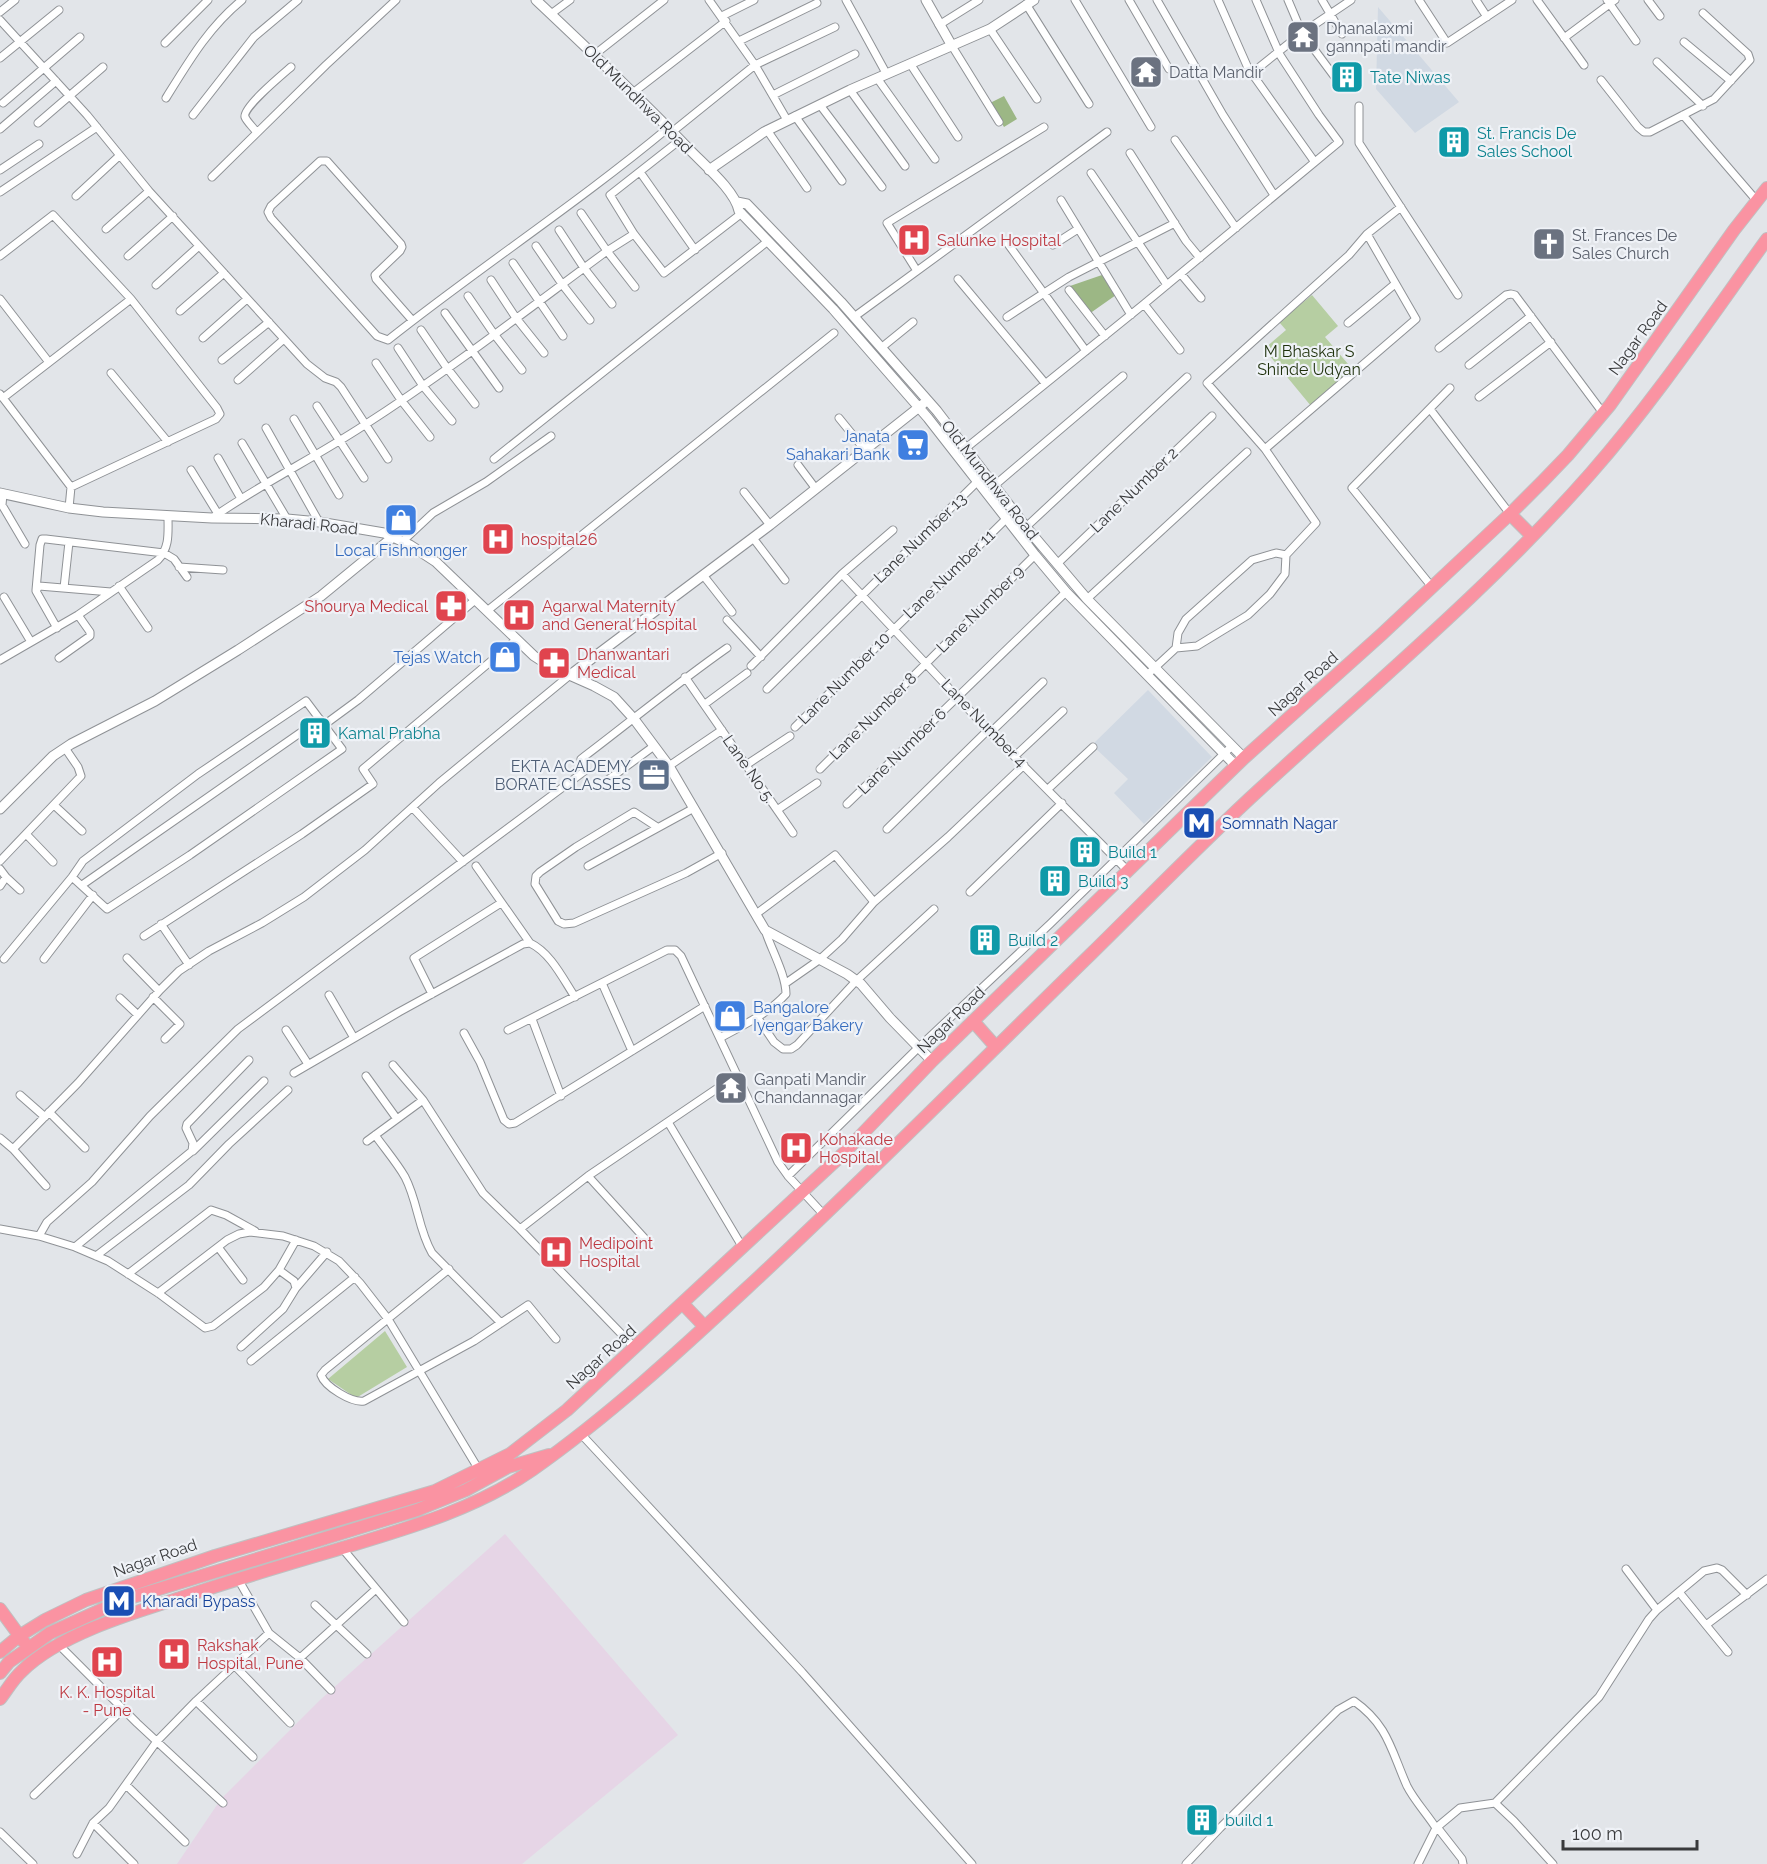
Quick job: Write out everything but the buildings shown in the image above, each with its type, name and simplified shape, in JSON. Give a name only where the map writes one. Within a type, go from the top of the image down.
[{"type":"highway","name":"Nagar Road","points":[[0,1650],[45,1620],[86,1600],[238,1549],[435,1491],[510,1454],[567,1410],[845,1152],[932,1061],[1240,762],[1510,514],[1568,455],[1603,413],[1767,188]]},
{"type":"highway","points":[[0,1699],[20,1672],[36,1659],[97,1627],[238,1579],[445,1515],[488,1496],[526,1474],[581,1434],[705,1327],[825,1216],[1259,789],[1401,662],[1532,537],[1633,423],[1767,239]]},
{"type":"highway","points":[[1510,514],[1532,537]]},
{"type":"highway","points":[[973,1022],[996,1047]]},
{"type":"highway","points":[[683,1304],[705,1327]]},
{"type":"highway","points":[[0,1673],[9,1662],[50,1633],[123,1600],[417,1510],[466,1490],[507,1467],[553,1454]]},
{"type":"highway","points":[[0,1609],[28,1647]]},
{"type":"highway","points":[[0,1650],[9,1662]]},
{"type":"street","points":[[0,12],[15,0]]},
{"type":"street","points":[[165,43],[208,0]]},
{"type":"street","points":[[166,98],[221,17],[242,0]]},
{"type":"street","points":[[193,115],[254,37],[298,0]]},
{"type":"street","points":[[212,177],[396,0]]},
{"type":"street","name":"Old Mundhwa Road","points":[[536,0],[634,92],[738,202],[742,213],[833,309],[919,407],[1066,592],[1224,753],[1240,762]]},
{"type":"street","points":[[552,14],[570,0]]},
{"type":"street","points":[[594,54],[664,0]]},
{"type":"street","points":[[709,0],[740,41],[772,95],[842,181]]},
{"type":"street","points":[[634,92],[724,18],[754,0]]},
{"type":"street","points":[[846,0],[886,73]]},
{"type":"street","points":[[926,0],[999,122]]},
{"type":"street","points":[[939,25],[979,0]]},
{"type":"street","points":[[1074,0],[1151,127]]},
{"type":"street","points":[[1129,0],[1169,69]]},
{"type":"street","points":[[1157,0],[1223,115],[1274,195]]},
{"type":"street","points":[[1218,0],[1252,73],[1314,161]]},
{"type":"street","points":[[966,448],[1181,274],[1339,142],[1319,115],[1279,51],[1256,0]]},
{"type":"street","points":[[1288,0],[1302,33],[1334,76]]},
{"type":"street","points":[[1322,0],[1342,34]]},
{"type":"street","points":[[1252,73],[1302,33],[1351,0]]},
{"type":"street","points":[[1419,0],[1447,43],[1512,0]]},
{"type":"street","points":[[1476,0],[1487,17]]},
{"type":"street","points":[[1537,0],[1584,65]]},
{"type":"street","points":[[1648,0],[1660,16]]},
{"type":"street","points":[[1564,38],[1611,1],[1636,41]]},
{"type":"street","points":[[709,170],[767,130],[886,73],[911,65],[990,28],[1030,2],[1089,104]]},
{"type":"street","points":[[740,41],[817,3]]},
{"type":"street","points":[[0,58],[58,10]]},
{"type":"street","points":[[1600,80],[1638,128],[1644,132],[1650,132],[1714,99],[1750,60],[1748,54],[1703,13]]},
{"type":"street","points":[[0,20],[97,127],[149,191],[268,322],[316,372],[341,387],[388,459]]},
{"type":"street","points":[[412,320],[375,275],[400,251],[401,244],[327,160],[320,161],[271,206],[268,212],[377,336],[388,340],[755,65],[835,27]]},
{"type":"street","points":[[990,28],[1037,99]]},
{"type":"street","points":[[3,103],[80,37]]},
{"type":"street","points":[[1684,42],[1731,81]]},
{"type":"street","points":[[772,95],[855,54]]},
{"type":"street","points":[[1657,62],[1703,106]]},
{"type":"street","points":[[911,65],[958,137]]},
{"type":"street","points":[[38,123],[103,67]]},
{"type":"street","points":[[257,133],[245,117],[245,112],[291,67]]},
{"type":"street","points":[[877,78],[935,159]]},
{"type":"street","points":[[0,129],[56,81]]},
{"type":"street","points":[[850,90],[905,166]]},
{"type":"street","points":[[820,105],[882,187]]},
{"type":"street","points":[[1359,106],[1359,143],[1458,295]]},
{"type":"street","points":[[1683,115],[1757,201]]},
{"type":"street","points":[[917,271],[887,223],[1044,126]]},
{"type":"street","points":[[0,192],[97,127]]},
{"type":"street","points":[[767,130],[807,188]]},
{"type":"street","points":[[854,317],[1107,132]]},
{"type":"street","points":[[680,140],[610,195],[634,234],[664,273],[742,213]]},
{"type":"street","points":[[1174,141],[1236,228]]},
{"type":"street","points":[[0,170],[39,144]]},
{"type":"street","points":[[1130,153],[1175,224],[1200,258]]},
{"type":"street","points":[[76,196],[119,156]]},
{"type":"street","points":[[640,172],[695,250]]},
{"type":"street","points":[[1091,173],[1167,285]]},
{"type":"street","points":[[106,229],[149,191]]},
{"type":"street","points":[[1061,200],[1131,315]]},
{"type":"street","name":"Old Mundhwa Road","points":[[738,202],[747,204],[854,317],[966,448],[1057,564],[1088,599],[1232,746],[1240,762]]},
{"type":"street","points":[[1176,648],[1197,646],[1248,615],[1270,594],[1285,574],[1286,555],[1316,524],[1265,449],[1207,383],[1349,255],[1367,234],[1401,207]]},
{"type":"street","points":[[581,213],[635,287]]},
{"type":"street","points":[[0,256],[53,214],[130,299],[220,414],[216,419],[71,488]]},
{"type":"street","points":[[128,256],[173,216]]},
{"type":"street","points":[[1007,317],[1042,293],[1175,224]]},
{"type":"street","points":[[1053,245],[1078,229]]},
{"type":"street","points":[[559,230],[584,268],[612,304]]},
{"type":"street","points":[[191,470],[215,516],[240,498],[339,441],[423,386],[607,251],[634,234]]},
{"type":"street","points":[[1265,449],[1416,319],[1367,234]]},
{"type":"street","points":[[494,459],[768,241]]},
{"type":"street","points":[[1008,244],[1086,351]]},
{"type":"street","points":[[156,285],[199,246]]},
{"type":"street","points":[[536,246],[590,320]]},
{"type":"street","points":[[513,263],[563,336]]},
{"type":"street","points":[[180,311],[224,273]]},
{"type":"street","points":[[1181,274],[1201,298]]},
{"type":"street","points":[[958,279],[1045,383]]},
{"type":"street","points":[[491,280],[516,318],[544,353]]},
{"type":"street","points":[[1348,323],[1395,284]]},
{"type":"street","points":[[1069,290],[1105,336]]},
{"type":"street","points":[[1439,348],[1506,295],[1515,295],[1603,413]]},
{"type":"street","points":[[468,296],[522,370]]},
{"type":"street","points":[[0,299],[48,361]]},
{"type":"street","points":[[69,508],[71,488],[2,396],[86,335],[130,299]]},
{"type":"street","points":[[203,338],[247,299]]},
{"type":"street","points":[[1144,304],[1180,350]]},
{"type":"street","points":[[445,313],[499,388]]},
{"type":"street","points":[[1469,365],[1531,316]]},
{"type":"street","points":[[222,360],[268,322]]},
{"type":"street","points":[[881,348],[913,322]]},
{"type":"street","points":[[421,330],[475,404]]},
{"type":"street","points":[[487,611],[834,333]]},
{"type":"street","points":[[238,380],[284,339]]},
{"type":"street","points":[[1479,397],[1551,342]]},
{"type":"street","points":[[398,348],[423,386],[452,421]]},
{"type":"street","points":[[376,363],[430,437]]},
{"type":"street","points":[[111,373],[168,442]]},
{"type":"street","points":[[994,485],[1123,376]]},
{"type":"street","points":[[1026,527],[1187,377]]},
{"type":"street","points":[[1432,587],[1352,488],[1450,388]]},
{"type":"street","points":[[13,1149],[78,1083],[179,971],[304,897],[365,850],[439,783],[570,675],[770,525],[927,401]]},
{"type":"street","points":[[317,406],[364,478]]},
{"type":"street","points":[[1430,409],[1510,514]]},
{"type":"street","name":"Lane Number 2","points":[[1057,564],[1212,416]]},
{"type":"street","points":[[839,418],[865,450]]},
{"type":"street","points":[[294,419],[339,495]]},
{"type":"street","points":[[266,428],[319,522]]},
{"type":"street","points":[[0,809],[53,756],[155,701],[238,650],[321,596],[433,513],[486,482],[552,436]]},
{"type":"street","points":[[242,443],[286,519]]},
{"type":"street","points":[[1088,599],[1247,452]]},
{"type":"street","points":[[218,458],[240,498]]},
{"type":"street","points":[[798,465],[816,489]]},
{"type":"street","name":"Lane Number 13","points":[[767,689],[978,481]]},
{"type":"street","points":[[744,492],[770,525]]},
{"type":"street","points":[[2,494],[2,506],[25,544]]},
{"type":"street","name":"Kharadi Road","points":[[2,494],[69,508],[104,512],[319,522],[384,533],[398,539],[436,562],[534,656],[551,667],[614,698],[634,719],[669,766],[765,930]]},
{"type":"street","points":[[0,660],[78,615],[148,567],[164,553],[168,544],[168,516]]},
{"type":"street","name":"Lane Number 11","points":[[892,629],[1006,519]]},
{"type":"street","points":[[705,704],[749,670],[842,574],[893,530]]},
{"type":"street","points":[[753,538],[785,580]]},
{"type":"street","points":[[57,628],[36,590],[36,570],[42,539],[164,553],[174,559],[187,577]]},
{"type":"street","points":[[64,588],[69,542]]},
{"type":"street","points":[[1147,675],[1176,648],[1178,633],[1186,619],[1252,560],[1276,553],[1286,555]]},
{"type":"street","name":"Lane Number 9","points":[[926,664],[1035,555]]},
{"type":"street","points":[[179,567],[223,570]]},
{"type":"street","name":"Lane Number 4","points":[[842,574],[990,731],[1128,871]]},
{"type":"street","points":[[703,575],[732,612]]},
{"type":"street","points":[[36,590],[39,586],[111,592]]},
{"type":"street","points":[[119,586],[148,628]]},
{"type":"street","name":"Lane Number 6","points":[[847,804],[1066,592]]},
{"type":"street","points":[[4,597],[31,642]]},
{"type":"street","points":[[82,885],[358,700],[475,600]]},
{"type":"street","points":[[59,658],[90,636],[78,615]]},
{"type":"street","points":[[727,620],[761,657]]},
{"type":"street","name":"Lane Number 10","points":[[795,728],[892,629]]},
{"type":"street","points":[[144,936],[302,834],[373,784],[363,769],[516,640]]},
{"type":"street","points":[[39,1236],[47,1222],[92,1182],[150,1116],[238,1029],[586,770],[581,759],[685,677],[727,648]]},
{"type":"street","name":"Lane Number 8","points":[[820,769],[926,664]]},
{"type":"street","name":"Lane No 5.","points":[[685,677],[793,833]]},
{"type":"street","points":[[887,829],[1042,682]]},
{"type":"street","points":[[4,959],[83,861],[206,768],[306,701],[342,749],[190,855],[107,909],[72,877]]},
{"type":"street","points":[[786,983],[819,960],[842,939],[874,902],[948,837],[1063,711]]},
{"type":"street","points":[[1019,760],[1050,728]]},
{"type":"street","points":[[669,766],[722,730]]},
{"type":"street","points":[[746,765],[790,736]]},
{"type":"street","points":[[605,782],[654,746]]},
{"type":"street","points":[[788,1176],[1232,746]]},
{"type":"street","points":[[1048,789],[1093,747]]},
{"type":"street","points":[[0,861],[81,776],[78,767],[65,748]]},
{"type":"street","points":[[777,810],[817,783]]},
{"type":"street","points":[[970,892],[1062,803]]},
{"type":"street","points":[[54,805],[82,831]]},
{"type":"street","points":[[413,808],[463,862]]},
{"type":"street","points":[[588,866],[694,808]]},
{"type":"street","points":[[657,827],[634,812],[540,872],[536,876],[536,884],[558,921],[564,924],[574,923],[686,873],[722,853]]},
{"type":"street","points":[[26,834],[53,862]]},
{"type":"street","points":[[756,914],[835,855],[874,902]]},
{"type":"street","points":[[476,866],[530,943],[549,959],[575,997]]},
{"type":"street","points":[[0,869],[20,890]]},
{"type":"street","points":[[0,886],[6,877]]},
{"type":"street","points":[[44,959],[93,895]]},
{"type":"street","points":[[432,994],[414,958],[501,903]]},
{"type":"street","points":[[757,1017],[774,1042],[783,1049],[791,1049],[856,981],[934,909]]},
{"type":"street","points":[[160,924],[189,965]]},
{"type":"street","points":[[765,930],[856,981],[932,1061]]},
{"type":"street","points":[[720,1038],[777,1004],[786,994],[786,983],[765,930]]},
{"type":"street","points":[[294,1073],[432,994],[523,944],[530,943]]},
{"type":"street","points":[[508,1030],[672,949],[681,956],[773,1152],[788,1176],[825,1216]]},
{"type":"street","points":[[127,958],[180,1024],[165,1039]]},
{"type":"street","points":[[602,983],[632,1051]]},
{"type":"street","points":[[328,994],[354,1038]]},
{"type":"street","points":[[120,998],[138,1015]]},
{"type":"street","points":[[464,1033],[480,1062],[504,1120],[509,1124],[515,1123],[561,1096],[705,1006]]},
{"type":"street","points":[[531,1019],[561,1096]]},
{"type":"street","points":[[286,1030],[308,1064]]},
{"type":"street","points":[[192,1151],[193,1143],[186,1128],[187,1124],[249,1060]]},
{"type":"street","points":[[393,1065],[423,1100],[473,1181],[483,1193],[520,1228],[635,1348]]},
{"type":"street","points":[[520,1228],[588,1176],[737,1075]]},
{"type":"street","points":[[366,1076],[397,1119]]},
{"type":"street","points":[[75,1247],[192,1151],[264,1081]]},
{"type":"street","points":[[96,1256],[189,1185],[288,1089]]},
{"type":"street","points":[[20,1095],[47,1114],[85,1148]]},
{"type":"street","points":[[367,1142],[423,1100]]},
{"type":"street","points":[[668,1122],[743,1248]]},
{"type":"street","points":[[375,1135],[405,1177],[419,1213],[424,1240],[432,1253],[501,1323]]},
{"type":"street","points":[[0,1138],[46,1186]]},
{"type":"street","points":[[588,1176],[648,1242]]},
{"type":"street","points":[[128,1274],[211,1210],[256,1232],[296,1240],[327,1252],[355,1277],[388,1319],[479,1470]]},
{"type":"street","points":[[0,1228],[39,1236],[75,1247],[108,1261],[209,1329],[264,1287],[279,1270],[296,1240]]},
{"type":"street","points":[[158,1293],[218,1247],[239,1234],[256,1232]]},
{"type":"street","points":[[218,1247],[243,1280]]},
{"type":"street","points":[[241,1347],[283,1309],[296,1288],[327,1252]]},
{"type":"street","points":[[449,1269],[325,1370],[321,1375],[323,1381],[352,1401],[364,1401],[474,1341],[528,1305],[555,1339]]},
{"type":"street","points":[[279,1270],[294,1281],[296,1288]]},
{"type":"street","points":[[251,1360],[355,1277]]},
{"type":"street","points":[[581,1434],[802,1672],[972,1864]]},
{"type":"street","points":[[342,1548],[404,1622]]},
{"type":"street","points":[[1418,1864],[1436,1827],[1460,1808],[1495,1803],[1599,1697],[1649,1619],[1679,1592],[1704,1572],[1717,1568],[1722,1570],[1747,1595]]},
{"type":"street","points":[[1626,1569],[1657,1610]]},
{"type":"street","points":[[238,1579],[269,1633],[300,1658],[331,1690]]},
{"type":"street","points":[[1706,1625],[1767,1579]]},
{"type":"street","points":[[300,1658],[376,1589]]},
{"type":"street","points":[[1679,1592],[1728,1652]]},
{"type":"street","points":[[315,1605],[367,1654]]},
{"type":"street","points":[[76,1854],[93,1823],[109,1808],[157,1741],[269,1633]]},
{"type":"street","points":[[59,1645],[223,1803]]},
{"type":"street","points":[[235,1666],[290,1723]]},
{"type":"street","points":[[196,1701],[253,1757]]},
{"type":"street","points":[[1186,1864],[1338,1710],[1354,1701],[1369,1712],[1385,1733],[1408,1788],[1462,1859],[1463,1864]]},
{"type":"street","points":[[33,1795],[123,1709]]},
{"type":"street","points":[[126,1785],[185,1842]]},
{"type":"street","points":[[1495,1803],[1553,1864]]},
{"type":"street","points":[[93,1823],[134,1864]]},
{"type":"street","points":[[0,1832],[33,1864]]},
{"type":"shaded area","points":[[1378,7],[1459,102],[1415,133],[1376,89]]},
{"type":"shaded area","points":[[1148,690],[1212,757],[1144,824],[1114,793],[1128,779],[1092,745]]},
{"type":"shaded area","points":[[505,1534],[678,1735],[522,1864],[177,1864],[221,1799],[320,1700]]},
{"type":"green space","points":[[1004,96],[1017,119],[1004,127],[990,103]]},
{"type":"green space","points":[[1102,275],[1116,295],[1089,314],[1070,286]]},
{"type":"green space","name":"M Bhaskar S Shinde Udyan","points":[[1312,295],[1338,326],[1325,337],[1354,371],[1311,406],[1264,349],[1286,330],[1279,322]]},
{"type":"green space","points":[[385,1331],[407,1367],[356,1398],[328,1379]]},
{"type":"place","name":"Dhanalaxmi gannpati mandir","points":[[1303,37]]},
{"type":"place","name":"Datta Mandir","points":[[1146,72]]},
{"type":"place","name":"Tate Niwas","points":[[1347,77]]},
{"type":"place","name":"St. Francis De Sales School","points":[[1454,142]]},
{"type":"place","name":"Salunke Hospital","points":[[914,240]]},
{"type":"place","name":"St. Frances De Sales Church","points":[[1549,244]]},
{"type":"place","name":"Janata Sahakari Bank","points":[[913,445]]},
{"type":"place","name":"Local Fishmonger","points":[[401,520]]},
{"type":"place","name":"hospital26","points":[[498,539]]},
{"type":"place","name":"Shourya Medical","points":[[451,606]]},
{"type":"place","name":"Agarwal Maternity and General Hospital","points":[[519,615]]},
{"type":"place","name":"Tejas Watch","points":[[505,657]]},
{"type":"place","name":"Dhanwantari Medical","points":[[554,663]]},
{"type":"place","name":"Kamal Prabha","points":[[315,733]]},
{"type":"place","name":"EKTA ACADEMY BORATE CLASSES","points":[[654,775]]},
{"type":"place","name":"Somnath Nagar","points":[[1199,823]]},
{"type":"place","name":"Build 1","points":[[1085,852]]},
{"type":"place","name":"Build 3","points":[[1055,881]]},
{"type":"place","name":"Build 2","points":[[985,940]]},
{"type":"place","name":"Bangalore Iyengar Bakery","points":[[730,1016]]},
{"type":"place","name":"Ganpati Mandir Chandannagar","points":[[731,1088]]},
{"type":"place","name":"Kohakade Hospital","points":[[796,1148]]},
{"type":"place","name":"Medipoint Hospital","points":[[556,1252]]},
{"type":"place","name":"Kharadi Bypass","points":[[119,1601]]},
{"type":"place","name":"Rakshak Hospital, Pune","points":[[174,1654]]},
{"type":"place","name":"K. K. Hospital - Pune","points":[[107,1662]]},
{"type":"place","name":"build 1","points":[[1202,1820]]}]
